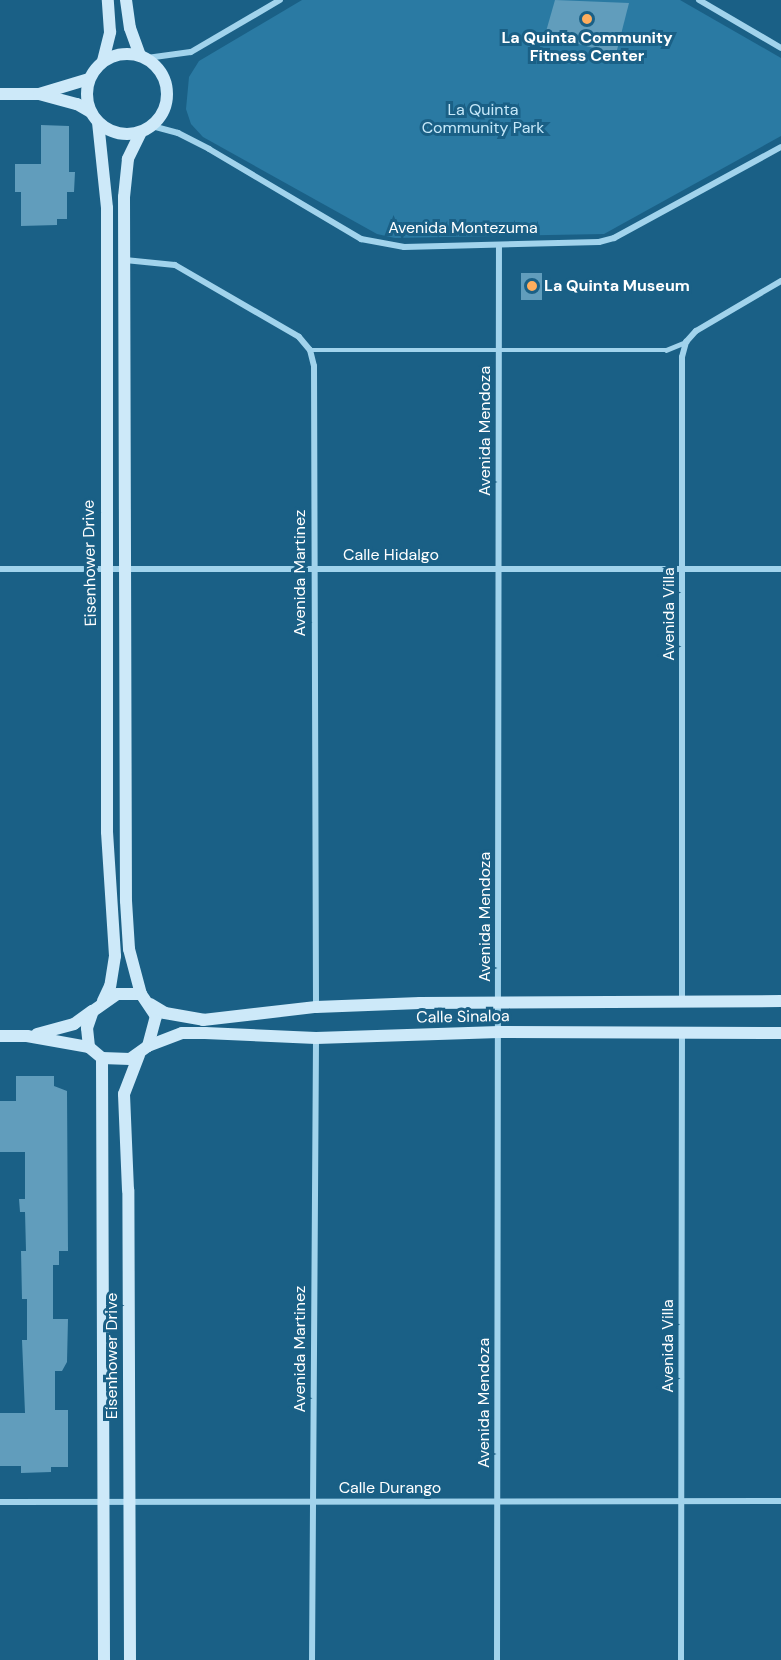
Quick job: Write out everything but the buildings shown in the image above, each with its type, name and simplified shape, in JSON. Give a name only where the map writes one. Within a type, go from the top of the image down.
[{"type":"main road","points":[[39,94],[89,79],[103,61],[110,32],[108,0]]},
{"type":"main road","points":[[0,1036],[27,1036],[89,1047],[102,1058],[121,1060],[143,1051],[155,1027],[129,949],[126,901],[125,168],[146,129],[165,108],[168,97],[164,75],[143,57],[129,28],[126,0]]},
{"type":"main road","points":[[103,61],[125,53],[143,57]]},
{"type":"main road","name":"Eisenhower Drive","points":[[89,79],[87,90],[95,117],[107,208],[108,882],[115,956],[110,986],[103,1001]]},
{"type":"main road","points":[[0,94],[39,94],[77,104],[118,133],[146,129]]},
{"type":"main road","points":[[27,1036],[74,1024],[103,1001],[117,994],[146,999]]},
{"type":"main road","name":"Calle Sinaloa","points":[[146,999],[165,1013],[202,1020],[315,1007],[498,1001],[781,1001]]},
{"type":"main road","points":[[89,1047],[87,1028],[93,1011]]},
{"type":"main road","name":"Calle Sinaloa","points":[[143,1051],[182,1034],[316,1038],[498,1032],[781,1033]]},
{"type":"main road","name":"Eisenhower Drive","points":[[130,1660],[124,1094],[143,1051]]},
{"type":"main road","name":"Eisenhower Drive","points":[[102,1058],[104,1660]]},
{"type":"street","points":[[143,57],[191,52],[280,0]]},
{"type":"street","points":[[699,0],[781,48]]},
{"type":"street","name":"Avenida Montezuma","points":[[146,129],[178,133],[361,239],[404,247],[499,245],[615,238],[781,147]]},
{"type":"street","name":"Avenida Mendoza","points":[[498,1660],[499,245]]},
{"type":"street","points":[[125,260],[175,265],[299,337],[310,350]]},
{"type":"street","points":[[686,342],[696,331],[781,280]]},
{"type":"street","name":"Avenida Villa","points":[[682,1001],[682,357],[686,342]]},
{"type":"street","name":"Avenida Martinez","points":[[310,350],[314,366],[315,1007]]},
{"type":"street","name":"Calle Hidalgo","points":[[0,569],[781,569]]},
{"type":"street","name":"Avenida Villa","points":[[681,1660],[682,1033]]},
{"type":"street","name":"Avenida Martinez","points":[[312,1660],[316,1038]]},
{"type":"street","name":"Calle Durango","points":[[0,1502],[781,1501]]},
{"type":"lane","points":[[310,350],[666,350],[686,342]]},
{"type":"green space","name":"La Quinta Community Park","points":[[302,0],[680,0],[781,58],[781,136],[604,234],[395,238],[377,234],[203,137],[191,124],[186,109],[189,77],[199,61]]},
{"type":"place","name":"La Quinta Community Fitness Center","points":[[587,19]]},
{"type":"place","name":"La Quinta Museum","points":[[532,286]]}]
